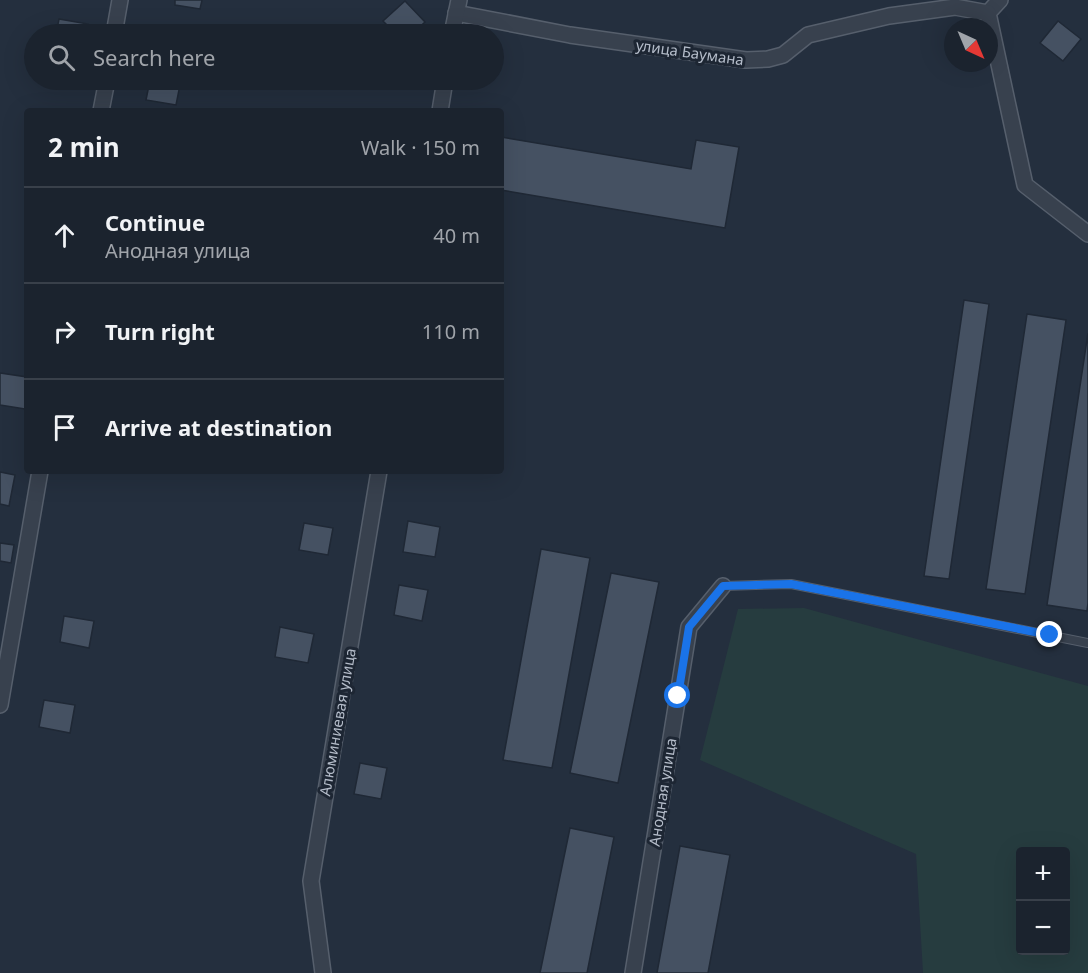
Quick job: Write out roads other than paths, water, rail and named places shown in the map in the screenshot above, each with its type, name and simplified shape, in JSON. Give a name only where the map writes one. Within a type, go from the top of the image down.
[{"type":"street","points":[[116,24],[120,0]]},
{"type":"street","points":[[1000,0],[988,13],[1025,185],[1088,234]]},
{"type":"street","points":[[454,24],[458,6]]},
{"type":"street","name":"улица Баумана","points":[[458,6],[570,35],[746,60],[768,59],[783,55],[808,35],[889,16],[955,7],[988,13]]},
{"type":"street","points":[[101,108],[104,90]]},
{"type":"street","points":[[440,108],[443,90]]},
{"type":"street","points":[[0,705],[39,474]]},
{"type":"street","name":"Алюминиевая улица","points":[[323,973],[311,881],[379,474]]},
{"type":"street","name":"Анодная улица","points":[[633,973],[689,627],[723,586]]},
{"type":"lane","points":[[723,586],[791,584],[1088,643]]}]
